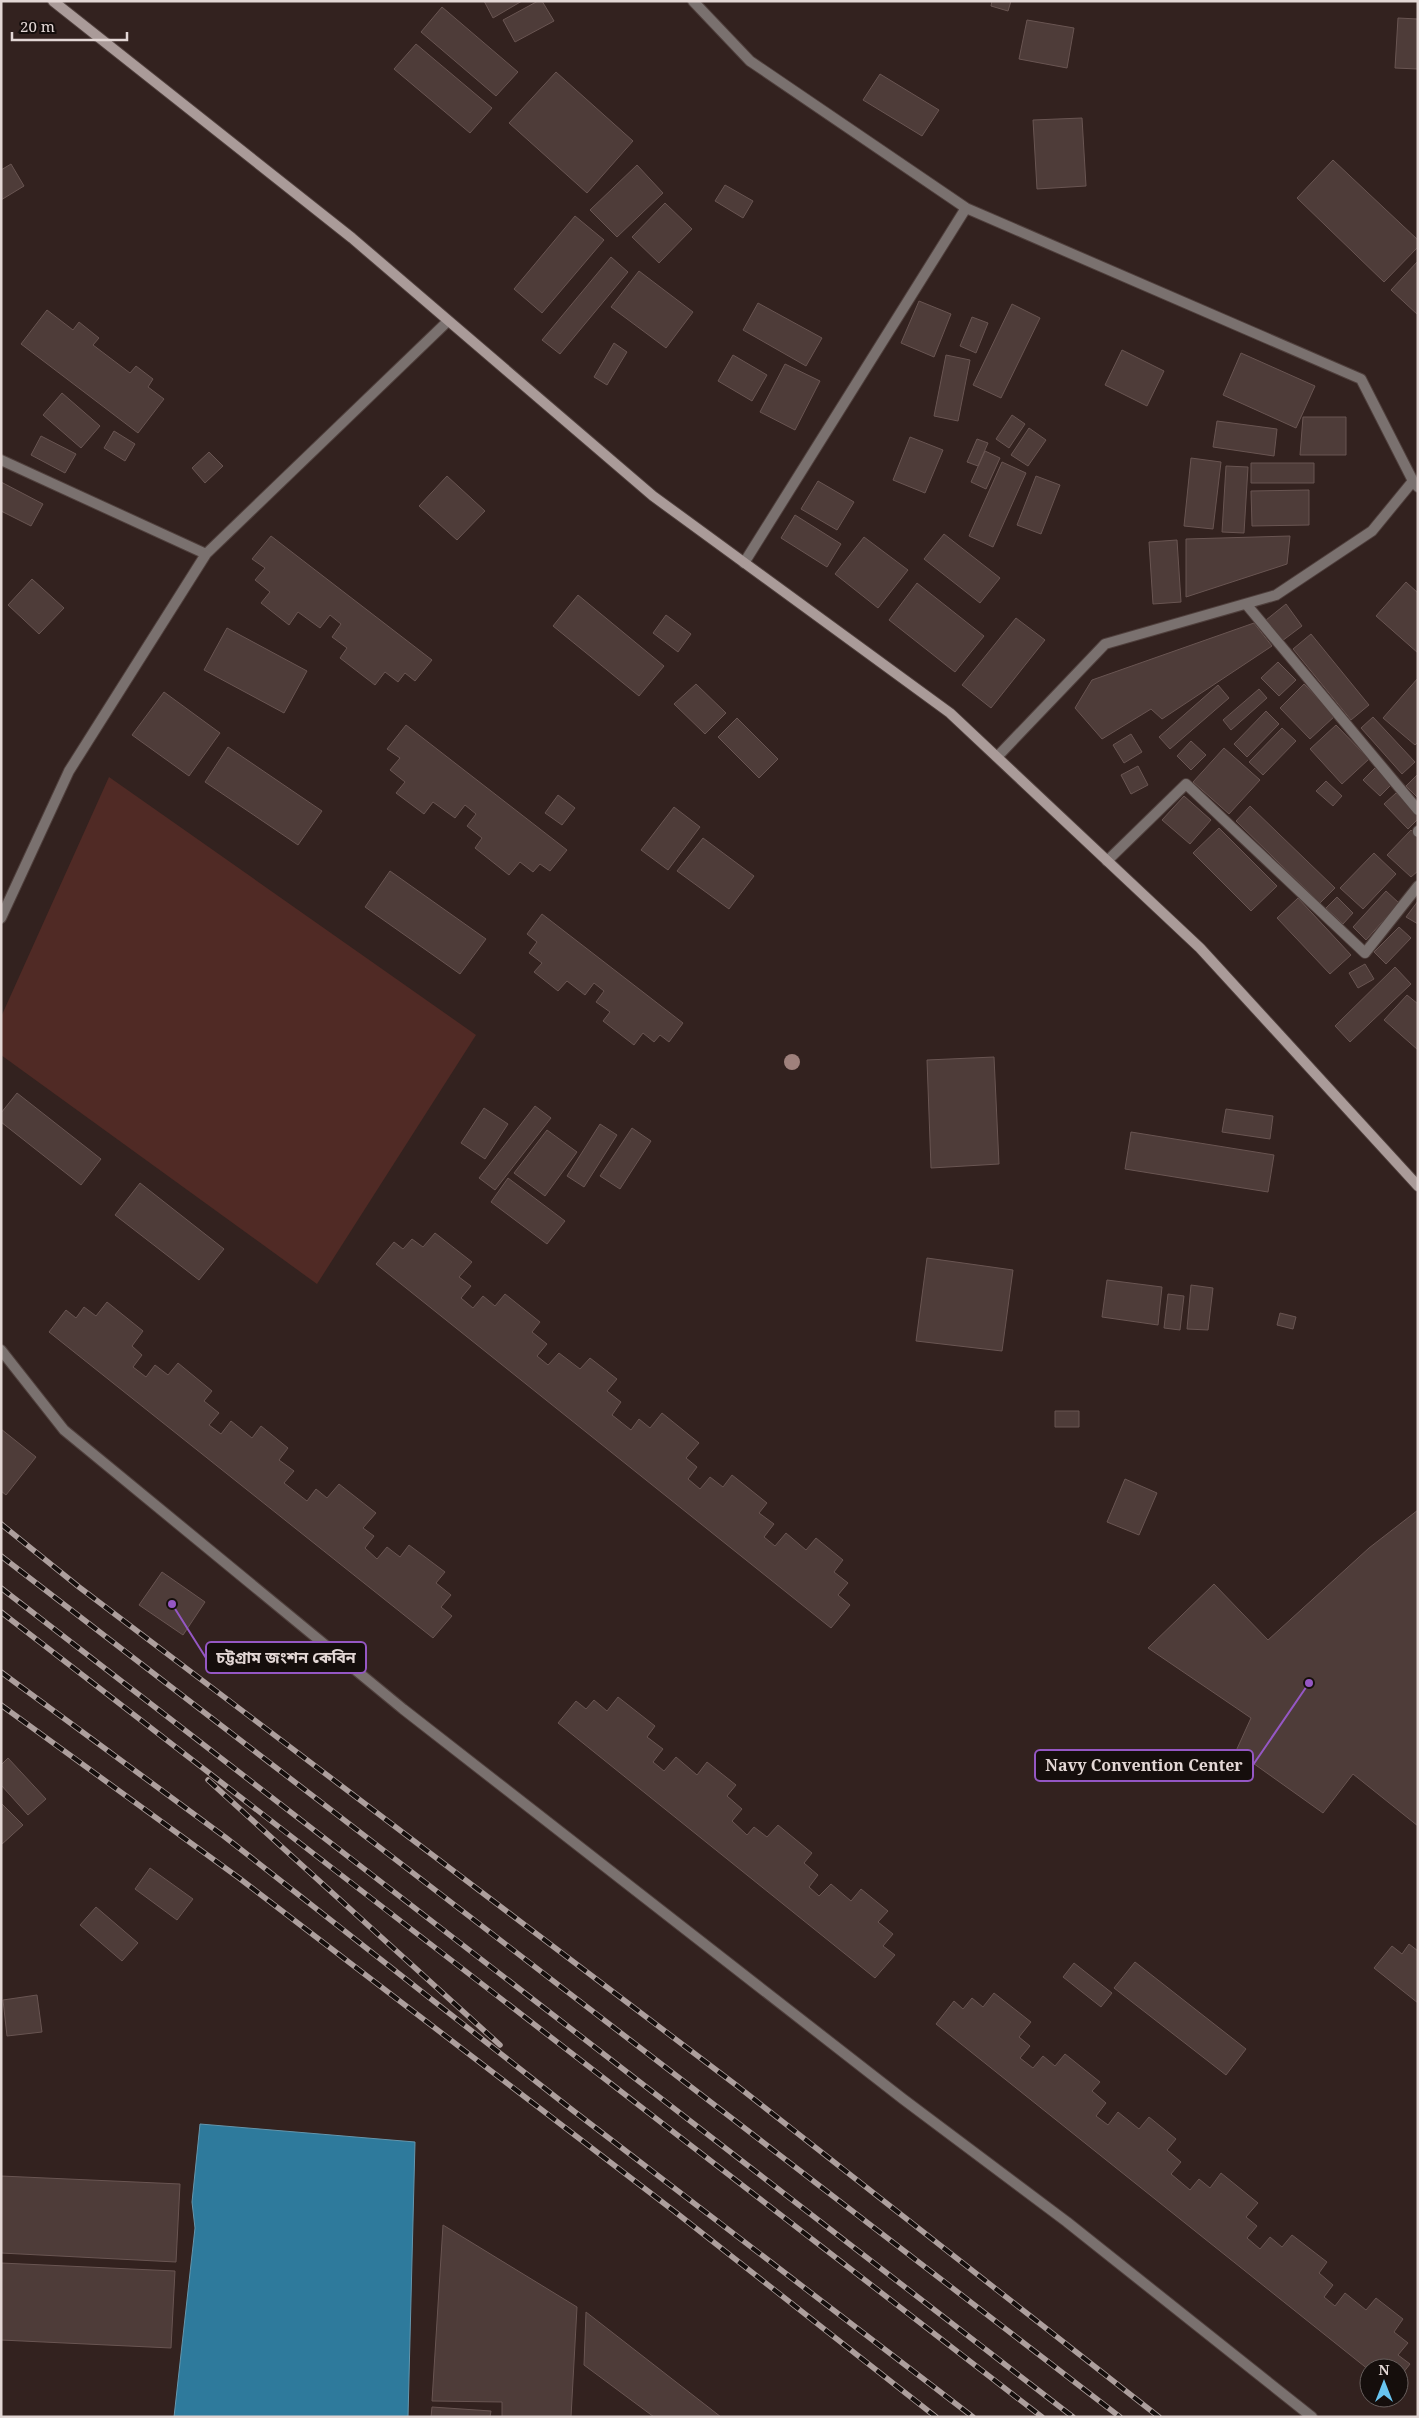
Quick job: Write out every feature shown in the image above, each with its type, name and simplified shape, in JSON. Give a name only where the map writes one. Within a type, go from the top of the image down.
[{"type":"main road","points":[[53,1],[352,238],[653,496],[950,713],[1200,948],[1418,1186]]},
{"type":"street","points":[[693,1],[750,61],[966,208],[1360,380],[1415,484],[1372,531],[1276,596],[1105,644],[997,757]]},
{"type":"street","points":[[744,563],[966,208]]},
{"type":"street","points":[[1,918],[68,771],[206,554],[448,320]]},
{"type":"street","points":[[1,460],[206,554]]},
{"type":"street","points":[[1246,604],[1418,810]]},
{"type":"street","points":[[1107,861],[1186,784],[1365,953],[1418,886]]},
{"type":"street","points":[[1,1350],[64,1430],[403,1709],[871,2075],[1067,2222],[1312,2417]]},
{"type":"shaded area","points":[[109,777],[476,1035],[317,1284],[1,1055],[1,1017]]},
{"type":"water","points":[[200,2124],[415,2142],[408,2417],[174,2417],[195,2228],[192,2202]]},
{"type":"building","points":[[484,1],[522,1],[493,18]]},
{"type":"building","points":[[538,1],[542,1],[554,21],[515,42],[503,20]]},
{"type":"building","points":[[992,1],[1011,1],[1008,11],[991,6]]},
{"type":"building","points":[[442,7],[518,72],[496,96],[421,32]]},
{"type":"building","points":[[1398,18],[1418,19],[1418,69],[1395,68]]},
{"type":"building","points":[[1027,20],[1074,28],[1067,68],[1019,59]]},
{"type":"building","points":[[416,44],[492,108],[470,133],[394,69]]},
{"type":"building","points":[[556,72],[633,141],[587,193],[509,123]]},
{"type":"building","points":[[880,74],[939,110],[922,136],[863,100]]},
{"type":"building","points":[[1082,118],[1086,186],[1037,189],[1033,120]]},
{"type":"building","points":[[1333,160],[1418,240],[1418,247],[1384,282],[1297,198]]},
{"type":"building","points":[[11,164],[24,186],[1,200],[1,170]]},
{"type":"building","points":[[637,165],[663,193],[617,237],[590,210]]},
{"type":"building","points":[[725,185],[753,201],[743,218],[715,201]]},
{"type":"building","points":[[665,203],[692,229],[659,263],[632,237]]},
{"type":"building","points":[[575,216],[604,240],[542,313],[514,289]]},
{"type":"building","points":[[611,257],[628,272],[560,354],[542,340]]},
{"type":"building","points":[[1418,261],[1418,315],[1391,290]]},
{"type":"building","points":[[639,271],[693,312],[666,348],[611,307]]},
{"type":"building","points":[[919,301],[951,314],[934,357],[901,343]]},
{"type":"building","points":[[758,303],[822,338],[806,366],[743,330]]},
{"type":"building","points":[[1012,304],[1040,318],[1001,398],[973,385]]},
{"type":"building","points":[[47,310],[73,330],[79,322],[99,338],[93,345],[130,373],[136,366],[153,379],[148,387],[164,399],[138,433],[21,344]]},
{"type":"building","points":[[972,317],[988,323],[976,353],[960,346]]},
{"type":"building","points":[[614,343],[627,352],[607,385],[594,377]]},
{"type":"building","points":[[1122,350],[1164,371],[1147,406],[1105,385]]},
{"type":"building","points":[[1241,353],[1315,386],[1296,428],[1223,395]]},
{"type":"building","points":[[733,355],[767,375],[752,401],[718,381]]},
{"type":"building","points":[[946,355],[970,360],[958,421],[934,416]]},
{"type":"building","points":[[785,364],[820,381],[795,430],[760,412]]},
{"type":"building","points":[[62,393],[100,426],[81,448],[43,415]]},
{"type":"building","points":[[1012,415],[1025,424],[1009,448],[996,439]]},
{"type":"building","points":[[1303,417],[1346,417],[1346,455],[1300,455]]},
{"type":"building","points":[[1217,421],[1277,429],[1274,456],[1213,447]]},
{"type":"building","points":[[1029,428],[1046,440],[1028,466],[1011,455]]},
{"type":"building","points":[[114,431],[135,444],[125,461],[104,448]]},
{"type":"building","points":[[41,436],[76,454],[65,473],[31,455]]},
{"type":"building","points":[[910,437],[943,450],[925,493],[893,480]]},
{"type":"building","points":[[977,439],[988,443],[978,466],[967,462]]},
{"type":"building","points":[[985,451],[1000,458],[986,489],[971,482]]},
{"type":"building","points":[[209,452],[223,466],[205,483],[192,468]]},
{"type":"building","points":[[1191,458],[1221,462],[1213,529],[1184,526]]},
{"type":"building","points":[[1002,462],[1026,473],[993,547],[969,536]]},
{"type":"building","points":[[1251,463],[1314,463],[1314,483],[1251,483]]},
{"type":"building","points":[[1226,466],[1248,467],[1244,533],[1222,532]]},
{"type":"building","points":[[447,476],[485,511],[457,540],[419,506]]},
{"type":"building","points":[[1036,476],[1060,485],[1041,534],[1017,525]]},
{"type":"building","points":[[818,481],[854,502],[837,530],[801,509]]},
{"type":"building","points":[[1,482],[43,504],[31,526],[1,511]]},
{"type":"building","points":[[1309,490],[1309,525],[1252,526],[1251,491]]},
{"type":"building","points":[[795,515],[841,544],[827,567],[781,538]]},
{"type":"building","points":[[944,534],[1000,578],[980,603],[924,559]]},
{"type":"building","points":[[271,536],[432,660],[415,681],[405,673],[398,682],[385,672],[375,685],[340,658],[347,648],[332,637],[341,624],[330,615],[320,628],[298,612],[289,625],[261,603],[270,592],[255,580],[265,568],[252,559]]},
{"type":"building","points":[[1290,536],[1287,564],[1186,597],[1186,539]]},
{"type":"building","points":[[864,537],[908,570],[878,608],[835,574]]},
{"type":"building","points":[[1177,540],[1181,602],[1153,604],[1149,542]]},
{"type":"building","points":[[32,579],[64,608],[39,634],[8,605]]},
{"type":"building","points":[[1406,582],[1418,593],[1418,653],[1376,616]]},
{"type":"building","points":[[917,583],[984,636],[955,672],[889,620]]},
{"type":"building","points":[[578,595],[664,666],[639,696],[553,626]]},
{"type":"building","points":[[1286,604],[1302,626],[1282,641],[1266,620]]},
{"type":"building","points":[[666,615],[691,634],[678,652],[653,633]]},
{"type":"building","points":[[1016,618],[1045,640],[991,708],[962,685]]},
{"type":"building","points":[[1254,623],[1272,646],[1162,719],[1151,709],[1102,739],[1075,708],[1092,680]]},
{"type":"building","points":[[227,628],[307,671],[284,713],[204,670]]},
{"type":"building","points":[[1311,634],[1369,705],[1351,720],[1293,649]]},
{"type":"building","points":[[1278,662],[1296,680],[1279,696],[1261,678]]},
{"type":"building","points":[[1418,678],[1418,742],[1415,745],[1383,718]]},
{"type":"building","points":[[696,684],[726,713],[705,734],[674,704]]},
{"type":"building","points":[[1304,684],[1335,716],[1310,739],[1280,708]]},
{"type":"building","points":[[1218,685],[1229,698],[1170,749],[1159,737]]},
{"type":"building","points":[[1259,689],[1267,698],[1231,730],[1223,720]]},
{"type":"building","points":[[164,692],[220,733],[189,776],[132,735]]},
{"type":"building","points":[[1266,711],[1279,724],[1247,757],[1234,744]]},
{"type":"building","points":[[1373,717],[1415,762],[1402,774],[1361,728]]},
{"type":"building","points":[[737,718],[778,759],[759,778],[718,737]]},
{"type":"building","points":[[406,725],[567,850],[550,871],[540,864],[533,872],[520,862],[509,875],[475,848],[482,838],[467,826],[476,814],[465,805],[455,818],[433,802],[424,814],[396,793],[405,782],[390,770],[400,758],[387,749]]},
{"type":"building","points":[[1336,725],[1369,759],[1342,784],[1310,749]]},
{"type":"building","points":[[1282,728],[1296,741],[1263,775],[1249,762]]},
{"type":"building","points":[[1131,734],[1142,752],[1124,763],[1113,745]]},
{"type":"building","points":[[1191,741],[1206,755],[1191,770],[1177,756]]},
{"type":"building","points":[[228,747],[322,811],[298,845],[205,782]]},
{"type":"building","points":[[1224,748],[1260,780],[1229,814],[1193,782]]},
{"type":"building","points":[[1138,766],[1148,785],[1131,794],[1121,775]]},
{"type":"building","points":[[1376,767],[1392,784],[1380,796],[1363,780]]},
{"type":"building","points":[[1418,774],[1418,798],[1406,786]]},
{"type":"building","points":[[1326,781],[1342,796],[1333,806],[1316,791]]},
{"type":"building","points":[[1396,793],[1418,814],[1418,819],[1408,829],[1384,804]]},
{"type":"building","points":[[558,795],[575,808],[562,825],[545,813]]},
{"type":"building","points":[[1184,796],[1211,820],[1190,844],[1162,820]]},
{"type":"building","points":[[1250,806],[1335,888],[1320,903],[1236,821]]},
{"type":"building","points":[[674,807],[700,827],[668,870],[641,850]]},
{"type":"building","points":[[1219,828],[1277,886],[1251,911],[1193,853]]},
{"type":"building","points":[[1411,830],[1418,837],[1418,871],[1411,877],[1387,855]]},
{"type":"building","points":[[703,838],[754,876],[729,909],[677,871]]},
{"type":"building","points":[[1374,853],[1396,874],[1363,909],[1340,888]]},
{"type":"building","points":[[390,871],[486,939],[460,974],[365,907]]},
{"type":"building","points":[[1386,891],[1399,903],[1366,940],[1353,927]]},
{"type":"building","points":[[1337,897],[1353,913],[1343,924],[1326,908]]},
{"type":"building","points":[[1298,898],[1351,955],[1330,974],[1277,918]]},
{"type":"building","points":[[1418,901],[1418,924],[1406,917]]},
{"type":"building","points":[[542,914],[683,1023],[669,1042],[660,1035],[654,1042],[643,1033],[634,1045],[603,1021],[610,1012],[596,1002],[604,991],[594,983],[585,995],[567,981],[558,991],[534,972],[542,963],[529,953],[537,942],[527,934]]},
{"type":"building","points":[[1399,927],[1411,938],[1386,964],[1374,952]]},
{"type":"building","points":[[1365,964],[1374,979],[1358,988],[1349,973]]},
{"type":"building","points":[[1395,967],[1411,984],[1350,1042],[1335,1026]]},
{"type":"building","points":[[1407,995],[1418,1004],[1418,1050],[1384,1020]]},
{"type":"building","points":[[994,1057],[999,1164],[931,1168],[927,1060]]},
{"type":"building","points":[[17,1093],[101,1159],[81,1185],[1,1122],[1,1113]]},
{"type":"building","points":[[535,1106],[551,1118],[495,1190],[479,1178]]},
{"type":"building","points":[[484,1108],[508,1124],[485,1159],[461,1143]]},
{"type":"building","points":[[1226,1109],[1273,1116],[1270,1139],[1222,1132]]},
{"type":"building","points":[[600,1124],[617,1135],[584,1187],[567,1176]]},
{"type":"building","points":[[632,1128],[651,1141],[620,1189],[600,1176]]},
{"type":"building","points":[[547,1130],[577,1152],[545,1196],[514,1173]]},
{"type":"building","points":[[1131,1132],[1274,1155],[1268,1192],[1125,1169]]},
{"type":"building","points":[[508,1178],[565,1221],[547,1244],[491,1202]]},
{"type":"building","points":[[140,1183],[224,1249],[199,1280],[115,1215]]},
{"type":"building","points":[[435,1233],[472,1262],[459,1277],[471,1286],[461,1298],[473,1308],[483,1296],[495,1306],[505,1294],[540,1322],[532,1332],[547,1344],[537,1356],[548,1365],[559,1353],[580,1369],[590,1358],[617,1379],[607,1391],[621,1402],[612,1415],[631,1430],[639,1419],[650,1428],[662,1413],[699,1443],[686,1458],[697,1467],[688,1479],[700,1489],[710,1477],[723,1487],[732,1475],[767,1503],[759,1513],[774,1524],[764,1537],[775,1546],[786,1533],[806,1550],[816,1538],[843,1560],[834,1572],[848,1583],[838,1595],[850,1605],[831,1628],[376,1264],[394,1242],[403,1249],[412,1239],[423,1247]]},
{"type":"building","points":[[927,1258],[1013,1270],[1002,1351],[916,1341]]},
{"type":"building","points":[[1107,1280],[1162,1287],[1158,1325],[1102,1317]]},
{"type":"building","points":[[1191,1285],[1213,1288],[1208,1330],[1187,1329]]},
{"type":"building","points":[[1168,1294],[1184,1296],[1180,1330],[1164,1328]]},
{"type":"building","points":[[107,1302],[143,1331],[132,1346],[142,1355],[133,1367],[146,1377],[155,1365],[168,1375],[178,1363],[212,1391],[204,1401],[219,1413],[209,1425],[221,1434],[231,1421],[252,1438],[261,1426],[288,1448],[279,1460],[294,1471],[284,1483],[307,1501],[316,1489],[327,1498],[339,1484],[376,1513],[363,1528],[374,1536],[365,1548],[377,1559],[387,1547],[400,1557],[409,1545],[445,1572],[436,1583],[451,1595],[441,1607],[452,1616],[433,1638],[49,1332],[66,1310],[76,1318],[84,1307],[96,1316]]},
{"type":"building","points":[[1280,1313],[1296,1317],[1293,1329],[1277,1325]]},
{"type":"building","points":[[1055,1411],[1079,1411],[1079,1427],[1055,1427]]},
{"type":"building","points":[[1,1429],[36,1457],[6,1495],[1,1491]]},
{"type":"building","points":[[1125,1479],[1157,1493],[1139,1535],[1107,1522]]},
{"type":"building","points":[[1418,1510],[1418,1826],[1353,1774],[1323,1813],[1236,1751],[1251,1718],[1148,1648],[1214,1584],[1268,1640],[1369,1548]]},
{"type":"building","points":[[162,1572],[205,1602],[183,1635],[139,1605]]},
{"type":"building","points":[[618,1697],[655,1726],[647,1737],[663,1749],[653,1762],[664,1771],[676,1757],[697,1775],[707,1762],[736,1785],[727,1796],[742,1809],[732,1821],[747,1835],[754,1827],[767,1837],[778,1825],[812,1853],[804,1863],[818,1875],[809,1887],[819,1896],[831,1884],[851,1901],[861,1889],[888,1911],[878,1922],[893,1934],[883,1946],[895,1955],[875,1978],[558,1723],[576,1701],[586,1709],[594,1700],[607,1711]]},
{"type":"building","points":[[8,1758],[46,1799],[28,1815],[1,1785],[1,1765]]},
{"type":"building","points":[[1,1803],[23,1825],[1,1845]]},
{"type":"building","points":[[150,1868],[193,1899],[177,1920],[135,1889]]},
{"type":"building","points":[[96,1907],[138,1943],[122,1961],[80,1925]]},
{"type":"building","points":[[1409,1944],[1418,1951],[1418,2003],[1374,1968],[1392,1946],[1402,1954]]},
{"type":"building","points":[[1135,1962],[1246,2049],[1226,2075],[1114,1988]]},
{"type":"building","points":[[1074,1963],[1112,1993],[1101,2007],[1063,1977]]},
{"type":"building","points":[[994,1993],[1031,2022],[1019,2037],[1030,2046],[1020,2058],[1033,2068],[1043,2056],[1055,2066],[1065,2054],[1100,2082],[1092,2091],[1106,2103],[1096,2116],[1108,2125],[1118,2112],[1139,2129],[1149,2117],[1176,2139],[1167,2150],[1181,2162],[1171,2174],[1190,2190],[1199,2179],[1210,2188],[1221,2173],[1258,2203],[1246,2217],[1257,2226],[1247,2238],[1260,2249],[1270,2237],[1282,2247],[1292,2235],[1327,2262],[1319,2273],[1333,2285],[1324,2297],[1335,2306],[1345,2293],[1366,2310],[1376,2298],[1403,2319],[1394,2332],[1408,2343],[1398,2355],[1402,2358],[1359,2358],[1359,2362],[936,2024],[954,2001],[963,2009],[972,1998],[983,2007]]},
{"type":"building","points":[[37,1995],[42,2032],[7,2036],[3,2000]]},
{"type":"building","points":[[1,2176],[180,2184],[176,2262],[1,2253]]},
{"type":"building","points":[[443,2225],[577,2307],[571,2417],[502,2417],[502,2402],[432,2401]]},
{"type":"building","points":[[1,2263],[175,2271],[171,2348],[1,2340]]},
{"type":"building","points":[[586,2312],[721,2417],[654,2417],[584,2365]]},
{"type":"building","points":[[432,2407],[491,2411],[490,2417],[431,2417]]},
{"type":"railway","points":[[1,1524],[79,1587],[736,2085],[1159,2417]]},
{"type":"railway","points":[[1,1556],[1120,2417]]},
{"type":"railway","points":[[1,1588],[1073,2417]]},
{"type":"railway","points":[[1,1612],[1042,2417]]},
{"type":"railway","points":[[1,1672],[225,1837],[571,2109],[973,2417]]},
{"type":"railway","points":[[1,1705],[239,1878],[674,2211],[936,2417]]},
{"type":"railway","points":[[208,1780],[500,2045]]},
{"type":"place","name":"চট্টগ্রাম জংশন কেবিন","points":[[172,1604]]},
{"type":"place","name":"Navy Convention Center","points":[[1309,1683]]}]
